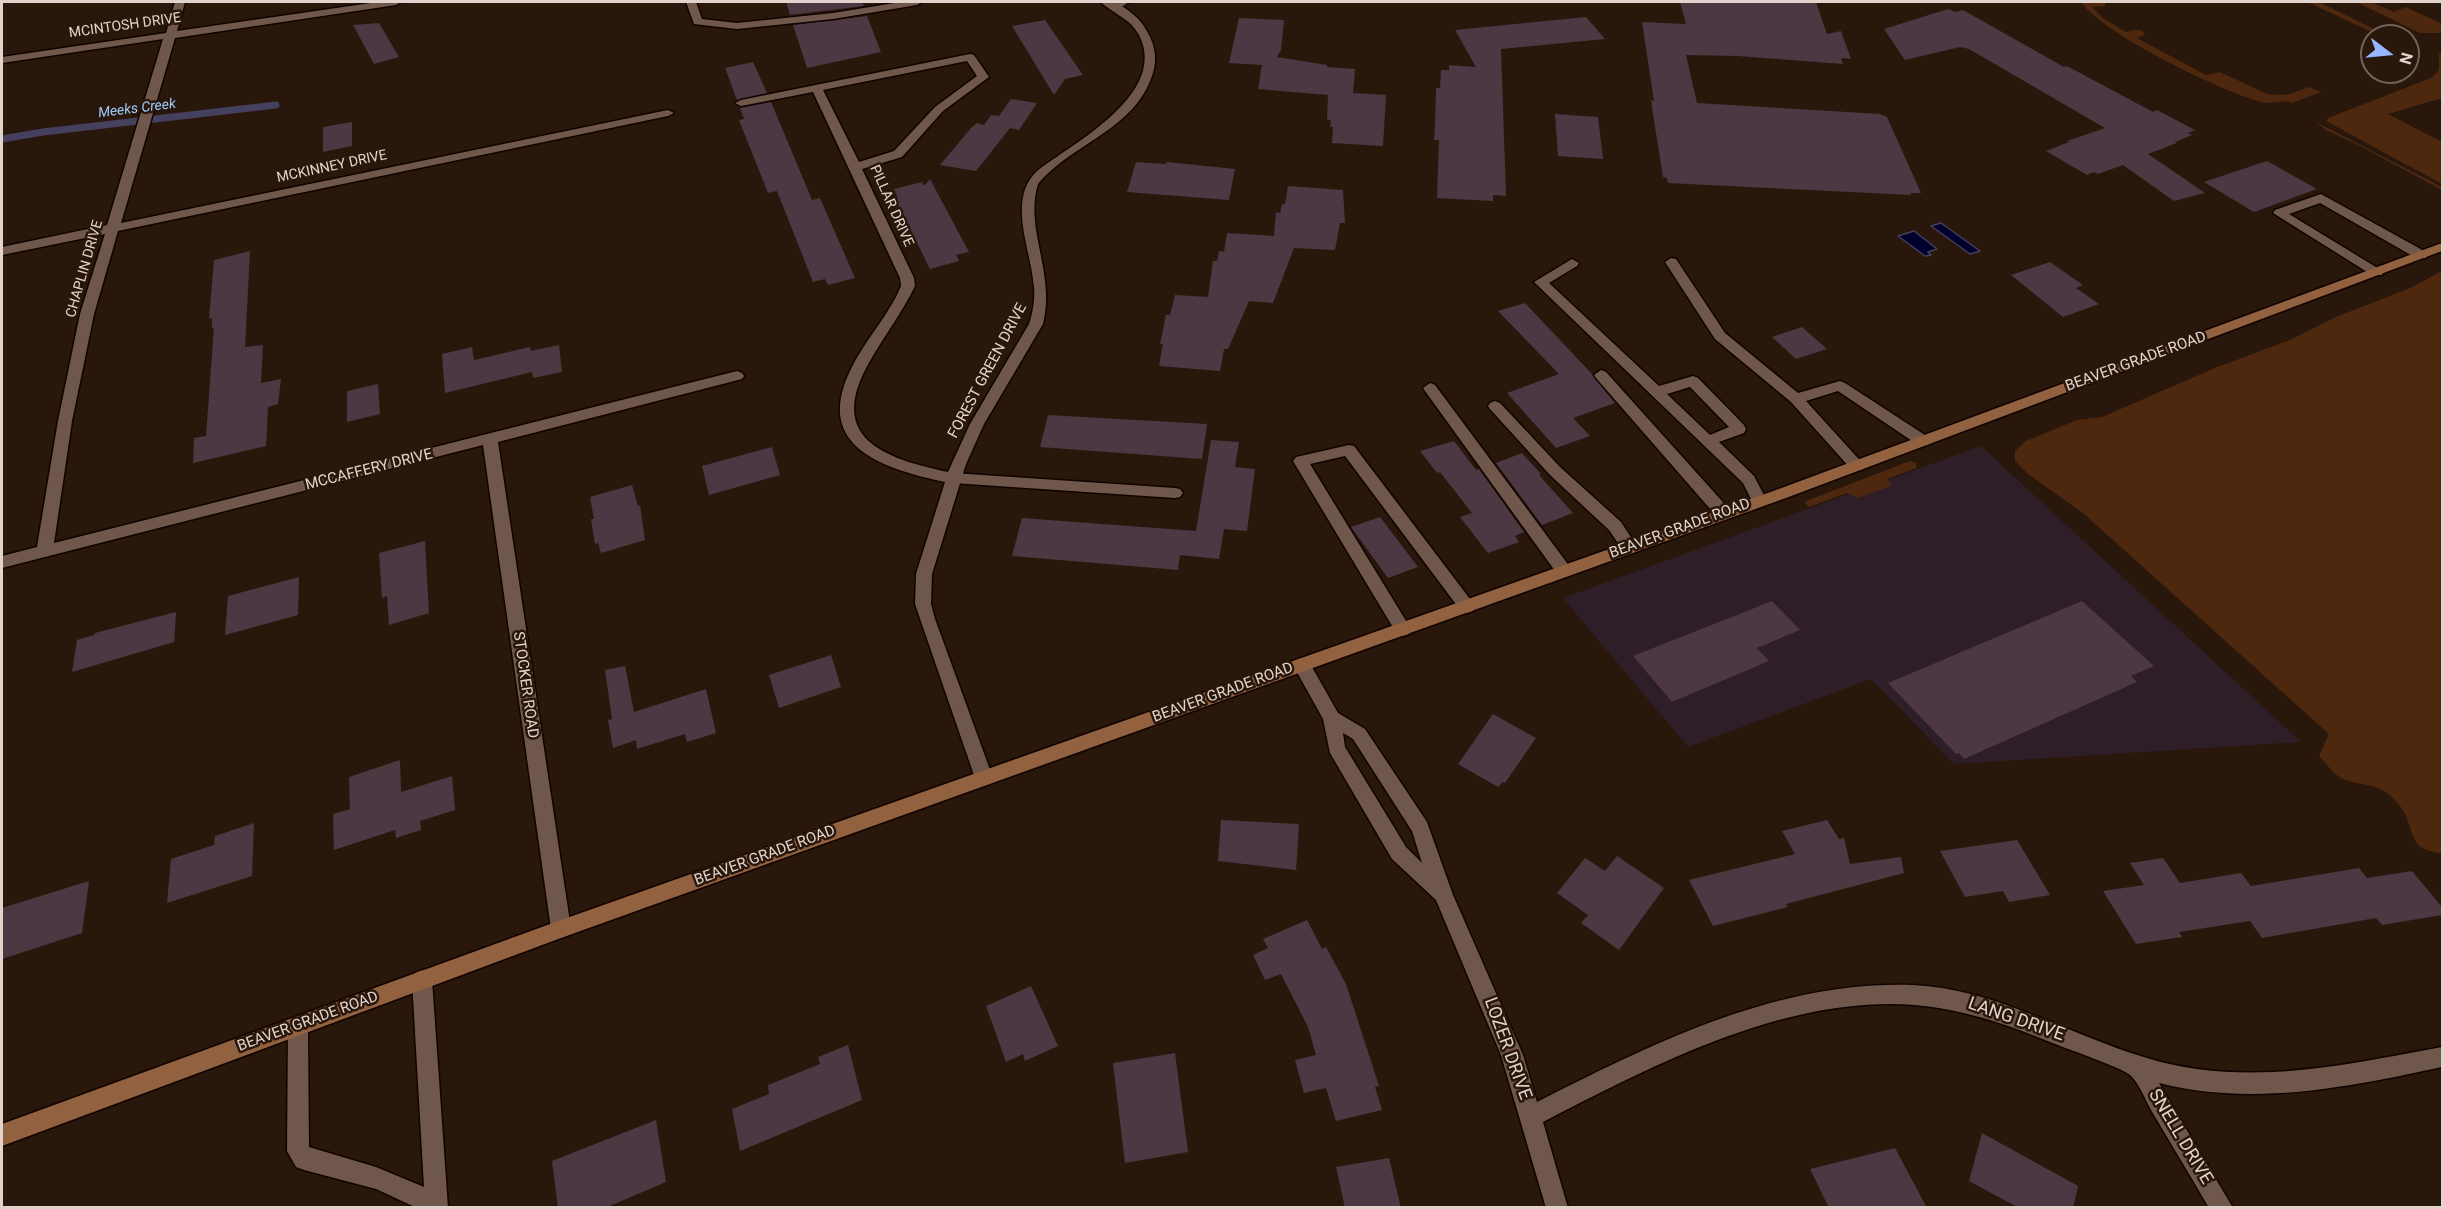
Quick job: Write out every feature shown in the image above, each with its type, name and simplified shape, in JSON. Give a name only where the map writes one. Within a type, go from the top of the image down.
[{"type":"main road","name":"BEAVER GRADE ROAD","points":[[2,1135],[561,929],[1857,466],[2442,247]]},
{"type":"street","name":"CHAPLIN DRIVE","points":[[45,550],[64,421],[87,314],[180,2]]},
{"type":"street","name":"MCINTOSH DRIVE","points":[[2,60],[396,2]]},
{"type":"street","points":[[691,2],[698,22],[737,26],[833,16],[917,2]]},
{"type":"street","name":"FOREST GREEN DRIVE","points":[[984,778],[923,604],[927,561],[953,478],[970,436],[1021,350],[1042,308],[1041,286],[1029,210],[1032,184],[1044,172],[1126,109],[1136,97],[1149,69],[1152,56],[1143,31],[1130,15],[1115,3]]},
{"type":"street","name":"PILLAR DRIVE","points":[[741,103],[970,57],[983,77],[947,101],[898,154],[855,167],[907,278],[908,286],[855,374],[845,407],[847,423],[857,439],[873,454],[889,463],[953,478]]},
{"type":"street","points":[[817,88],[855,167]]},
{"type":"street","name":"MCKINNEY DRIVE","points":[[2,251],[668,113]]},
{"type":"street","points":[[2377,272],[2279,213],[2321,198],[2421,255]]},
{"type":"street","points":[[1671,262],[1720,336],[1796,399],[1857,466]]},
{"type":"street","points":[[1572,263],[1541,282],[1749,480],[1759,501]]},
{"type":"street","points":[[1601,375],[1724,514]]},
{"type":"street","name":"MCCAFFERY DRIVE","points":[[2,562],[737,376]]},
{"type":"street","points":[[1657,392],[1693,381],[1739,429],[1708,441]]},
{"type":"street","points":[[1796,399],[1840,386],[1923,441]]},
{"type":"street","points":[[1430,388],[1564,571]]},
{"type":"street","points":[[1495,406],[1555,471],[1615,526],[1630,548]]},
{"type":"street","name":"STOCKER ROAD","points":[[490,440],[561,929]]},
{"type":"street","points":[[1403,629],[1301,461],[1349,450],[1467,607]]},
{"type":"street","points":[[953,478],[1175,493]]},
{"type":"street","name":"LOZER DRIVE","points":[[1302,665],[1332,718],[1336,748],[1399,853],[1443,895]]},
{"type":"street","name":"LOZER DRIVE","points":[[1332,718],[1359,734],[1420,828],[1443,895],[1512,1055],[1557,1208]]},
{"type":"street","points":[[422,980],[437,1207]]},
{"type":"street","name":"LANG DRIVE","points":[[1531,1116],[1606,1078],[1740,1023],[1828,999],[1874,994],[1916,994],[1969,1003],[2031,1023],[2137,1066],[2182,1078],[2222,1084],[2254,1085],[2315,1079],[2442,1057]]},
{"type":"street","points":[[297,1026],[298,1150],[304,1159],[376,1178],[412,1192],[437,1207]]},
{"type":"street","name":"SNELL DRIVE","points":[[2137,1066],[2222,1208]]},
{"type":"shaded area","points":[[2081,2],[2105,2],[2105,6],[2092,7],[2104,19],[2126,32],[2137,30],[2144,32],[2145,35],[2137,38],[2206,75],[2220,72],[2267,94],[2287,95],[2309,87],[2321,92],[2292,103],[2265,103],[2243,96],[2193,74],[2138,45],[2113,30]]},
{"type":"shaded area","points":[[2307,2],[2319,2],[2364,24],[2360,24],[2360,27]]},
{"type":"shaded area","points":[[2356,2],[2371,2],[2394,12],[2406,7],[2442,24],[2442,33],[2420,33],[2420,24],[2401,24]]},
{"type":"shaded area","points":[[2442,53],[2442,98],[2388,114],[2442,142],[2442,184],[2326,121],[2328,118],[2431,78],[2439,70],[2439,54]]},
{"type":"shaded area","points":[[2316,122],[2442,187],[2442,190],[2326,130]]},
{"type":"shaded area","points":[[2442,271],[2442,853],[2422,848],[2417,843],[2405,814],[2386,792],[2373,786],[2343,779],[2333,772],[2319,756],[2329,734],[2084,514],[2028,474],[2015,461],[2015,451],[2026,441],[2077,420],[2102,417],[2215,368],[2290,340],[2336,317],[2410,288]]},
{"type":"shaded area","points":[[1981,446],[2301,742],[1954,764],[1871,679],[1688,747],[1563,598]]},
{"type":"shaded area","points":[[1910,461],[1916,463],[1916,468],[1887,479],[1891,483],[1888,487],[1858,498],[1847,493],[1809,507],[1805,503],[1806,501]]},
{"type":"water","points":[[1941,223],[1980,251],[1970,254],[1931,226]]},
{"type":"water","points":[[1914,231],[1937,249],[1928,252],[1931,255],[1925,256],[1898,236]]},
{"type":"building","points":[[786,2],[862,2],[864,6],[790,15]]},
{"type":"building","points":[[1680,2],[1816,2],[1827,34],[1841,31],[1851,59],[1841,58],[1843,64],[1738,56],[1686,55],[1697,103],[1880,114],[1887,117],[1921,193],[1910,193],[1911,195],[1668,183],[1667,178],[1663,177],[1642,22],[1686,24]]},
{"type":"building","points":[[1948,9],[1955,12],[1963,10],[2064,67],[2067,66],[2153,112],[2157,110],[2195,130],[2188,133],[2192,135],[2175,142],[2177,143],[2148,154],[2205,193],[2174,201],[2123,165],[2098,174],[2094,172],[2087,175],[2046,151],[2105,128],[1969,49],[1960,47],[1905,60],[1884,29]]},
{"type":"building","points":[[867,16],[881,52],[807,68],[793,25]]},
{"type":"building","points":[[1586,17],[1605,39],[1501,49],[1506,196],[1493,195],[1493,201],[1437,198],[1439,140],[1434,140],[1436,88],[1440,88],[1441,70],[1449,70],[1449,65],[1476,67],[1455,30]]},
{"type":"building","points":[[1239,18],[1284,20],[1281,50],[1277,57],[1327,65],[1327,67],[1355,69],[1353,93],[1386,95],[1383,146],[1332,143],[1333,127],[1330,127],[1331,120],[1327,120],[1328,95],[1258,89],[1262,65],[1229,63]]},
{"type":"building","points":[[1045,20],[1083,75],[1065,79],[1054,95],[1012,26]]},
{"type":"building","points":[[379,23],[399,57],[374,64],[353,25]]},
{"type":"building","points":[[753,62],[767,93],[737,100],[725,68]]},
{"type":"building","points":[[1011,99],[1037,103],[1019,130],[1010,128],[976,171],[940,165],[971,128],[977,123],[984,125],[991,115],[999,116]]},
{"type":"building","points":[[771,102],[812,200],[820,198],[855,278],[828,285],[825,279],[813,282],[777,191],[768,193],[739,120],[744,119],[740,108]]},
{"type":"building","points":[[1555,114],[1598,117],[1603,159],[1558,156]]},
{"type":"building","points":[[352,122],[352,146],[323,152],[323,127]]},
{"type":"building","points":[[2267,161],[2317,189],[2254,212],[2204,182]]},
{"type":"building","points":[[1136,162],[1166,164],[1166,162],[1235,169],[1229,200],[1127,192]]},
{"type":"building","points":[[930,179],[969,252],[956,255],[959,261],[930,269],[895,198],[898,198],[894,189],[922,182],[924,186]]},
{"type":"building","points":[[1288,186],[1343,190],[1345,223],[1340,223],[1335,250],[1294,248],[1273,303],[1249,301],[1228,349],[1224,349],[1220,371],[1159,366],[1163,344],[1160,344],[1166,315],[1170,315],[1175,295],[1208,297],[1213,261],[1217,261],[1219,251],[1224,252],[1227,233],[1274,236],[1276,212],[1280,213],[1282,204],[1285,204]]},
{"type":"building","points":[[250,251],[245,347],[263,345],[261,383],[281,379],[278,404],[268,407],[266,446],[193,463],[194,438],[206,436],[214,327],[212,328],[212,318],[209,319],[214,260]]},
{"type":"building","points":[[2050,262],[2083,285],[2076,288],[2099,304],[2063,317],[2011,275]]},
{"type":"building","points":[[1525,303],[1592,374],[1615,403],[1573,418],[1590,436],[1556,448],[1507,393],[1559,374],[1498,311]]},
{"type":"building","points":[[1802,327],[1827,349],[1796,359],[1772,337]]},
{"type":"building","points":[[559,345],[562,372],[533,378],[532,372],[445,393],[442,354],[472,347],[474,360],[530,347],[531,351]]},
{"type":"building","points":[[378,384],[380,414],[347,422],[347,391]]},
{"type":"building","points":[[1048,415],[1207,424],[1202,459],[1040,447]]},
{"type":"building","points":[[1211,440],[1239,442],[1235,467],[1255,469],[1247,531],[1224,529],[1219,559],[1180,555],[1178,570],[1012,556],[1022,518],[1196,531]]},
{"type":"building","points":[[1454,441],[1476,470],[1479,469],[1524,532],[1515,536],[1519,542],[1488,553],[1460,517],[1472,513],[1440,472],[1437,473],[1420,451]]},
{"type":"building","points":[[772,447],[780,475],[709,495],[702,466]]},
{"type":"building","points":[[1522,453],[1573,513],[1542,525],[1496,463]]},
{"type":"building","points":[[632,485],[638,506],[640,505],[645,540],[601,553],[598,543],[595,544],[590,497]]},
{"type":"building","points":[[1380,517],[1418,567],[1388,578],[1351,527]]},
{"type":"building","points":[[425,541],[429,613],[389,625],[387,596],[382,598],[379,553]]},
{"type":"building","points":[[299,577],[298,615],[225,635],[228,596]]},
{"type":"building","points":[[1772,601],[1800,630],[1757,648],[1769,661],[1672,702],[1633,656]]},
{"type":"building","points":[[2082,601],[2154,666],[2131,676],[2137,682],[1964,759],[1959,753],[1956,754],[1888,683]]},
{"type":"building","points":[[176,612],[174,642],[72,672],[77,640],[95,633]]},
{"type":"building","points":[[831,655],[841,687],[779,708],[769,675]]},
{"type":"building","points":[[625,666],[634,712],[706,689],[716,733],[687,742],[685,734],[637,749],[636,740],[613,748],[608,720],[612,719],[605,670]]},
{"type":"building","points":[[1493,714],[1536,738],[1505,783],[1503,782],[1498,787],[1458,764]]},
{"type":"building","points":[[400,760],[401,792],[452,776],[455,810],[420,821],[421,830],[396,838],[395,830],[334,850],[333,814],[350,809],[349,777]]},
{"type":"building","points":[[1221,820],[1299,824],[1296,870],[1218,861]]},
{"type":"building","points":[[1827,820],[1839,839],[1844,838],[1850,864],[1901,857],[1904,873],[1713,926],[1689,880],[1795,854],[1782,831]]},
{"type":"building","points":[[254,823],[252,876],[167,903],[171,859],[214,845],[215,836]]},
{"type":"building","points":[[2017,840],[2050,895],[2009,902],[2003,891],[1965,897],[1940,851]]},
{"type":"building","points":[[1617,856],[1664,888],[1619,950],[1581,923],[1588,915],[1557,893],[1585,858],[1605,871]]},
{"type":"building","points":[[2163,858],[2180,883],[2241,873],[2251,886],[2359,868],[2367,878],[2412,871],[2442,907],[2442,915],[2382,925],[2376,918],[2262,938],[2250,921],[2179,932],[2182,937],[2136,944],[2103,891],[2144,885],[2130,863]]},
{"type":"building","points":[[89,881],[82,933],[2,959],[2,908]]},
{"type":"building","points":[[1307,920],[1322,949],[1326,947],[1346,984],[1379,1086],[1375,1087],[1382,1110],[1336,1121],[1326,1088],[1304,1093],[1295,1060],[1316,1055],[1308,1027],[1281,974],[1265,980],[1253,955],[1268,948],[1263,939]]},
{"type":"building","points":[[1031,986],[1058,1046],[1025,1061],[1023,1054],[1006,1062],[986,1006]]},
{"type":"building","points":[[848,1045],[862,1100],[740,1151],[732,1109],[769,1094],[768,1085],[820,1064],[818,1057]]},
{"type":"building","points":[[1175,1053],[1188,1152],[1125,1163],[1113,1063]]},
{"type":"building","points":[[656,1120],[666,1182],[605,1208],[558,1208],[552,1161]]},
{"type":"building","points":[[1982,1133],[2078,1186],[2073,1208],[2019,1208],[1969,1181]]},
{"type":"building","points":[[1895,1148],[1927,1208],[1829,1208],[1810,1169]]},
{"type":"building","points":[[1389,1158],[1401,1208],[1345,1208],[1336,1167]]},
{"type":"waterway","name":"Meeks Creek","points":[[2,139],[43,132],[276,105]]}]
